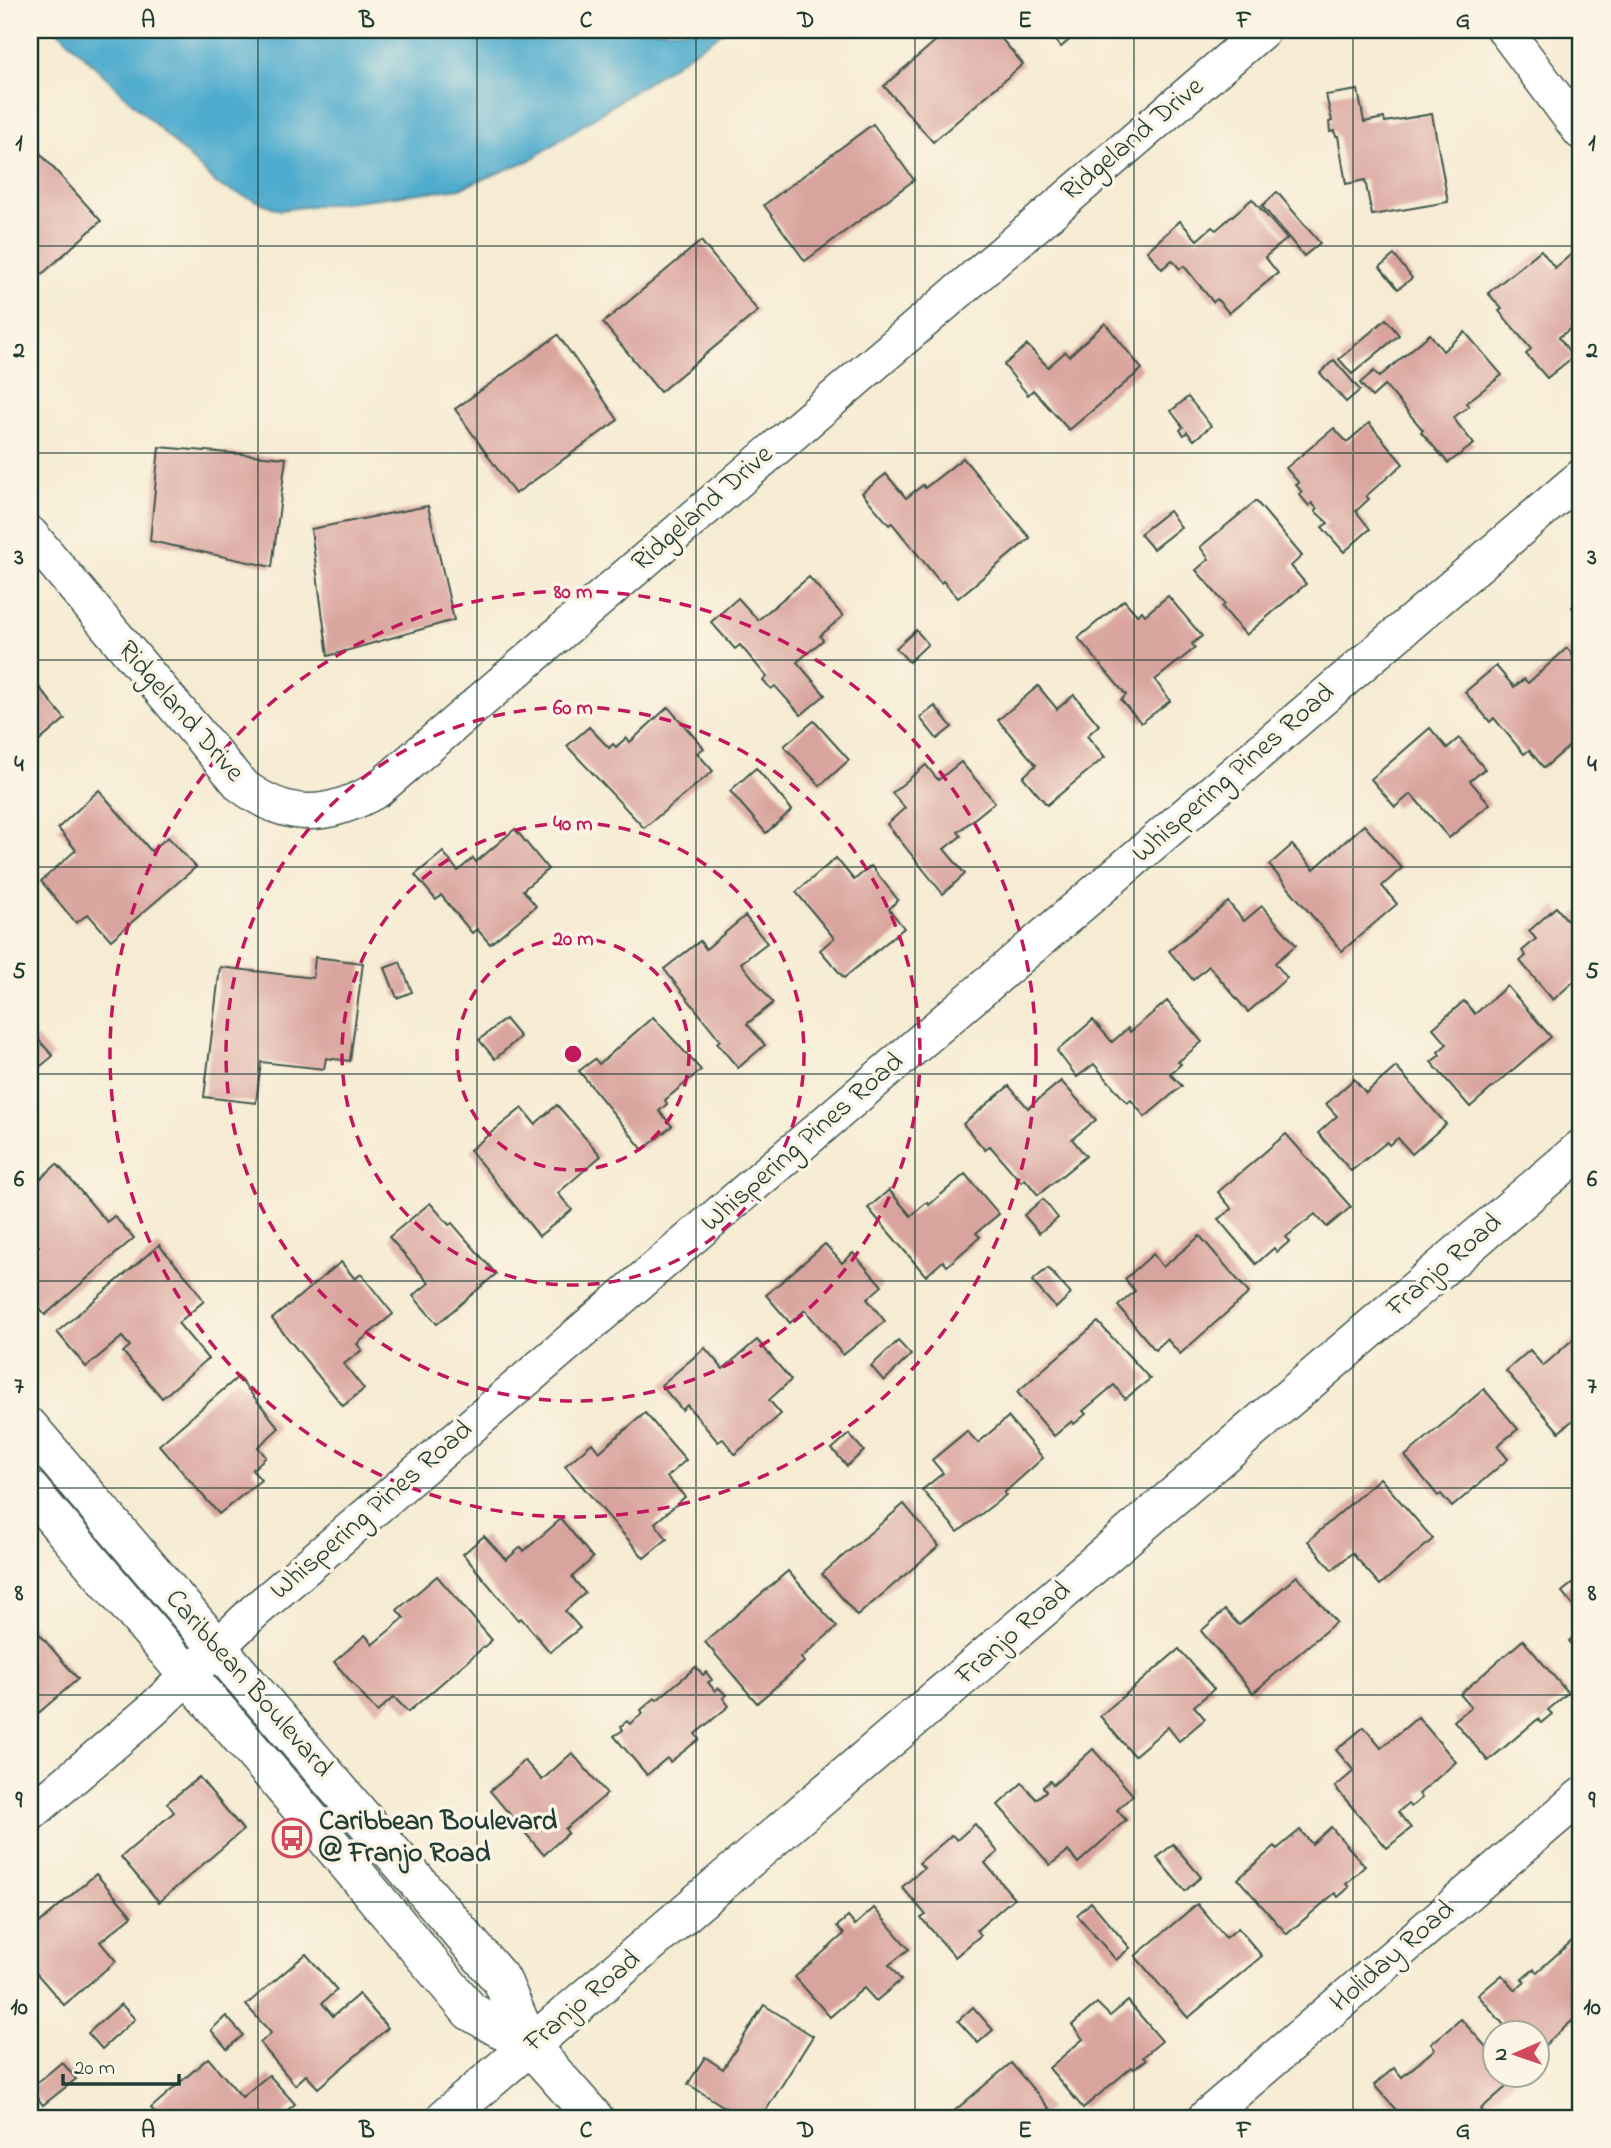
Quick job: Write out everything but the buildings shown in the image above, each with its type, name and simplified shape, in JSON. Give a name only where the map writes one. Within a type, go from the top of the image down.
[{"type":"street","name":"Ridgeland Drive","points":[[30,534],[242,785],[270,804],[288,810],[321,811],[340,808],[377,790],[1263,30]]},
{"type":"street","points":[[1505,30],[1581,131]]},
{"type":"street","name":"Whispering Pines Road","points":[[30,1814],[151,1711],[287,1583],[1581,477]]},
{"type":"street","name":"Franjo Road","points":[[446,2118],[1581,1149]]},
{"type":"street","name":"Caribbean Boulevard","points":[[30,1428],[502,1980],[530,2046]]},
{"type":"street","name":"Caribbean Boulevard","points":[[30,1490],[470,2011],[530,2046],[594,2118]]},
{"type":"street","name":"Holiday Road","points":[[1228,2112],[1581,1796]]},
{"type":"water","points":[[57,30],[726,30],[530,160],[461,188],[280,210],[219,186]]},
{"type":"place","name":"Caribbean Boulevard @ Franjo Road","points":[[292,1838]]}]
